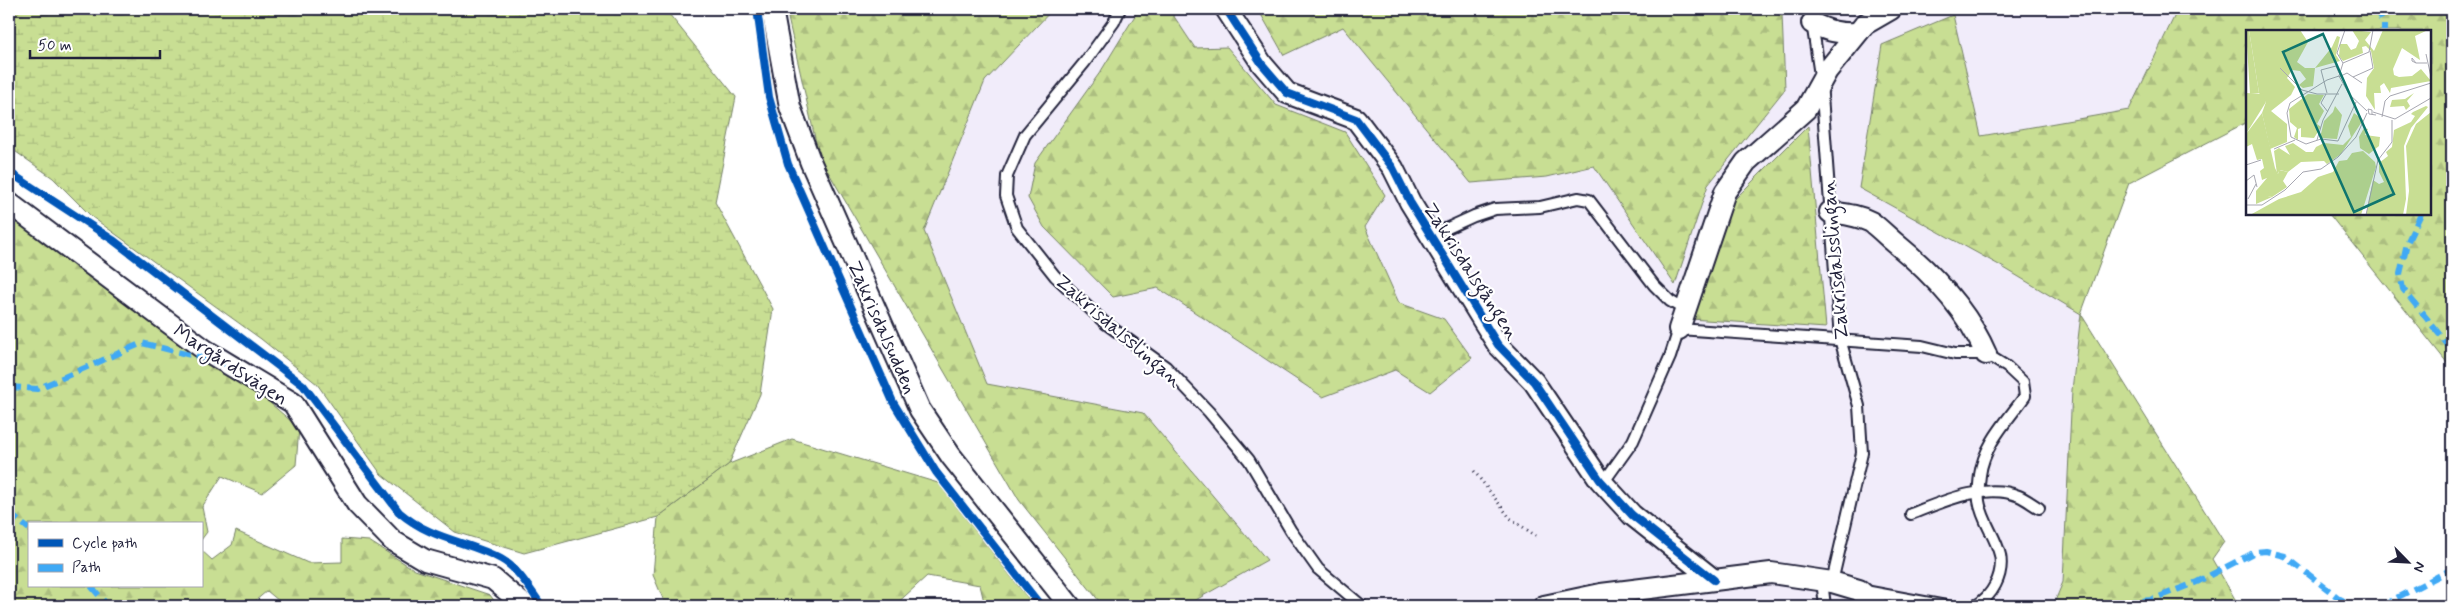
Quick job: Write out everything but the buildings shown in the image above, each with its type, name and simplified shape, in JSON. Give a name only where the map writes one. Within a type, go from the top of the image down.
[{"type":"street","name":"Zakrisdalsudden","points":[[772,9],[790,107],[811,164],[920,410],[951,456],[1070,606]]},
{"type":"street","name":"Zakrisdalsgången","points":[[1226,9],[1262,64],[1287,93],[1356,119],[1393,168],[1430,236],[1498,345],[1534,382],[1602,483],[1638,520],[1714,580]]},
{"type":"street","points":[[1682,320],[1725,192],[1746,162],[1806,109],[1821,82],[1865,24],[1891,9]]},
{"type":"street","name":"Zakrisdalsslingan","points":[[1811,16],[1826,30],[1840,34],[1857,33]]},
{"type":"street","name":"Margårdsvägen","points":[[9,203],[205,350],[293,403],[357,504],[393,541],[425,560],[493,579],[525,606]]},
{"type":"street","points":[[1830,212],[1852,215],[1870,222],[1916,260],[1945,290],[1965,316],[1979,338],[1986,354]]},
{"type":"street","points":[[1544,606],[1601,594],[1770,573],[1827,581],[1859,590],[1877,606]]},
{"type":"lane","name":"Zakrisdalsslingan","points":[[1120,9],[1114,22],[1091,54],[1026,135],[1008,176],[1006,196],[1017,228],[1055,276],[1105,323],[1166,367],[1209,412],[1250,460],[1291,531],[1318,569],[1362,606]]},
{"type":"lane","name":"Zakrisdalsslingan","points":[[1811,16],[1821,82],[1840,339],[1859,406],[1862,453],[1827,581],[1825,606]]},
{"type":"lane","points":[[1430,236],[1474,216],[1495,209],[1540,207],[1578,198],[1589,200],[1654,285],[1670,301],[1682,320]]},
{"type":"lane","points":[[1682,320],[1840,339],[1922,346],[1955,354],[1986,354],[2007,368],[2023,382],[2026,396],[1992,440],[1980,473],[1979,501],[1987,528],[2000,554],[2000,567],[1996,582],[1987,600],[1975,606]]},
{"type":"lane","points":[[1602,483],[1632,441],[1670,357],[1682,320]]},
{"type":"lane","points":[[1911,514],[1954,498],[1999,491],[2019,496],[2039,508]]},
{"type":"lane","points":[[1859,590],[1946,606]]},
{"type":"path","points":[[1474,471],[1510,518],[1536,536]]},
{"type":"shaded area","points":[[1053,9],[1139,9],[1101,71],[1113,297],[1158,288],[1323,397],[1395,370],[1444,319],[1399,304],[1365,227],[1345,133],[1276,105],[1227,47],[1195,48],[1169,9],[1258,9],[1284,55],[1343,27],[1471,183],[1547,177],[1594,166],[1675,284],[1708,185],[1785,89],[1782,14],[1777,9],[2174,9],[2176,12],[2129,110],[1980,136],[1953,15],[1882,45],[1859,188],[1999,265],[2081,314],[2072,390],[2063,582],[2053,606],[1185,606],[1267,560],[1143,413],[987,384],[924,231],[985,81]]},
{"type":"green space","points":[[9,9],[665,9],[736,97],[715,202],[773,309],[760,394],[729,464],[658,517],[524,553],[455,532],[381,474],[317,384],[261,339],[92,217],[53,178],[9,147]]},
{"type":"green space","points":[[786,9],[1053,9],[985,81],[924,231],[987,384],[1143,413],[1267,560],[1185,606],[1103,606],[1019,500],[819,156]]},
{"type":"green space","points":[[1139,9],[1169,9],[1195,48],[1227,47],[1276,105],[1345,132],[1385,195],[1365,227],[1399,303],[1444,319],[1472,358],[1430,392],[1395,370],[1323,397],[1158,288],[1113,297],[1044,227],[1028,198],[1035,163],[1101,71]]},
{"type":"green space","points":[[1258,9],[1777,9],[1782,14],[1785,89],[1708,185],[1675,285],[1594,166],[1547,177],[1471,183],[1343,27],[1284,55]]},
{"type":"green space","points":[[2174,9],[2452,9],[2452,369],[2330,215],[2431,215],[2431,30],[2246,30],[2246,123],[2129,183],[2081,314],[1999,265],[1859,188],[1882,45],[1953,15],[1981,136],[2129,110],[2176,13]]},
{"type":"green space","points":[[1808,126],[1826,328],[1690,319],[1733,201]]},
{"type":"green space","points":[[9,214],[173,338],[263,397],[299,428],[296,465],[262,493],[222,476],[202,507],[207,532],[202,539],[202,522],[28,522],[28,588],[202,588],[202,551],[212,560],[232,545],[236,531],[308,563],[342,562],[342,539],[369,541],[415,570],[490,595],[498,606],[285,606],[267,591],[249,606],[9,606]]},
{"type":"green space","points":[[2081,314],[2224,542],[2212,559],[2239,606],[2053,606],[2063,582],[2072,390]]},
{"type":"green space","points":[[792,439],[938,483],[1030,601],[1026,606],[985,606],[980,585],[927,576],[894,606],[666,606],[653,575],[658,517],[729,464]]},
{"type":"marked path","points":[[2376,9],[2384,25],[2384,30]]},
{"type":"marked path","points":[[2421,215],[2407,243],[2400,274],[2403,289],[2452,350]]},
{"type":"marked path","points":[[9,387],[37,389],[142,343],[230,365]]},
{"type":"marked path","points":[[9,513],[28,528]]},
{"type":"marked path","points":[[2089,606],[2151,600],[2197,582],[2255,552],[2266,551],[2285,556],[2340,599],[2354,606]]},
{"type":"marked path","points":[[2381,606],[2452,569]]},
{"type":"marked path","points":[[93,588],[108,606]]},
{"type":"cycle path","points":[[757,9],[769,97],[788,164],[893,402],[936,472],[1041,606]]},
{"type":"cycle path","points":[[1226,9],[1262,64],[1287,93],[1356,119],[1393,168],[1410,202],[1498,345],[1534,382],[1600,480],[1632,515],[1714,580]]},
{"type":"cycle path","points":[[9,172],[113,240],[303,385],[399,512],[412,522],[437,535],[501,559],[524,580],[542,606]]}]
